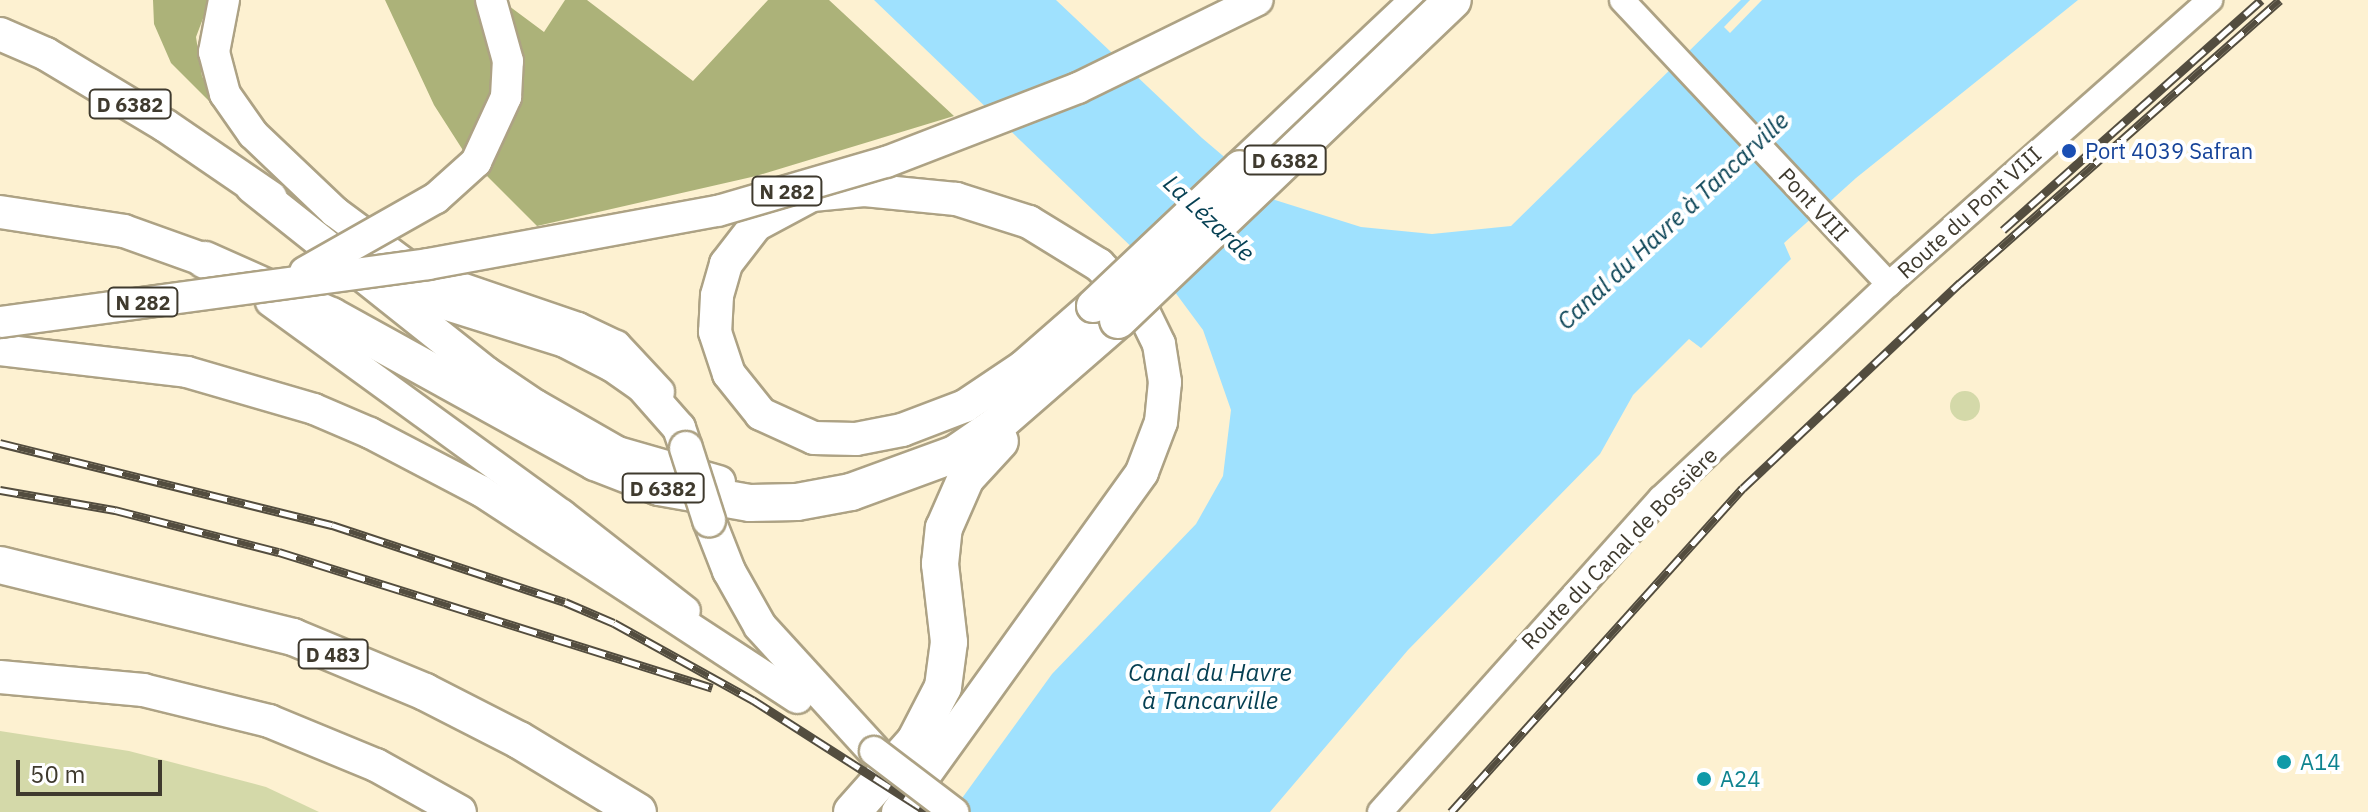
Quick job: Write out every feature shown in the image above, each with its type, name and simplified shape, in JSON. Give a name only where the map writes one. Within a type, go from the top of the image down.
[{"type":"highway","name":"D 6382","points":[[0,212],[124,231],[205,260],[331,316],[595,462],[659,487],[750,503],[797,502],[851,492],[955,454],[997,425],[1417,0]]},
{"type":"highway","name":"D 6382","points":[[0,34],[46,54],[166,126],[252,187],[486,373],[580,433],[660,468],[744,487],[840,478],[902,460],[950,437],[1106,313],[1453,0]]},
{"type":"highway","points":[[252,187],[409,287],[565,341],[612,365],[642,386],[683,438],[729,571],[760,626],[874,751]]},
{"type":"highway","points":[[898,812],[1142,472],[1164,404],[1159,344],[1143,311],[1099,265],[1029,222],[956,199],[864,190],[812,195],[756,225],[726,264],[717,296],[715,332],[729,374],[761,414],[814,438],[891,432],[965,406],[1106,313]]},
{"type":"highway","points":[[852,812],[915,741],[943,687],[949,642],[941,547],[957,494],[977,463],[1106,313]]},
{"type":"highway","name":"D 483","points":[[0,565],[293,637],[452,706],[638,812]]},
{"type":"highway","points":[[0,677],[143,690],[269,721],[376,765],[460,812]]},
{"type":"main road","points":[[224,0],[214,52],[225,94],[253,134],[335,212],[417,273],[578,328],[616,346],[654,383],[683,438]]},
{"type":"main road","points":[[286,282],[436,198],[476,162],[506,97],[508,61],[491,0]]},
{"type":"main road","name":"N 282","points":[[0,322],[560,242],[733,207],[886,162],[1078,88],[1258,0]]},
{"type":"main road","points":[[205,260],[324,338],[797,698]]},
{"type":"main road","points":[[0,350],[187,372],[314,409],[481,491],[797,698],[954,812]]},
{"type":"street","name":"Pont VIII","points":[[1622,0],[1821,212],[1881,291]]},
{"type":"street","name":"Route du Pont VIII","points":[[1881,291],[2210,0]]},
{"type":"street","name":"Route du Canal de Bossière","points":[[1380,812],[1661,498],[1881,291]]},
{"type":"green space","points":[[153,0],[210,0],[196,37],[202,76],[219,111],[171,63],[154,24]]},
{"type":"green space","points":[[385,0],[501,0],[544,32],[565,0],[587,0],[693,81],[768,0],[829,0],[954,116],[756,176],[537,226],[466,155],[434,105]]},
{"type":"green space","points":[[1965,391],[1976,395],[1980,406],[1976,417],[1965,421],[1954,417],[1950,406],[1954,395]]},
{"type":"green space","points":[[0,731],[129,751],[266,787],[319,812],[0,812]]},
{"type":"water","name":"Canal du Havre à Tancarville","points":[[874,0],[1056,0],[1202,138],[1275,200],[1361,227],[1432,234],[1511,226],[1741,0],[2078,0],[1856,178],[1784,243],[1791,259],[1701,348],[1689,339],[1633,395],[1600,454],[1408,650],[1270,812],[952,812],[1052,674],[1196,524],[1223,476],[1231,410],[1203,330],[1166,280]]},
{"type":"pier","points":[[1750,0],[1762,0],[1730,33],[1724,27]]},
{"type":"railway","points":[[2003,230],[2261,0]]},
{"type":"railway","points":[[1451,812],[1743,488],[1960,283],[2280,0]]},
{"type":"railway","points":[[0,443],[332,525],[565,602],[614,623],[753,700],[928,812]]},
{"type":"railway","points":[[0,490],[115,510],[279,552],[712,688]]},
{"type":"place","name":"Port 4039 Safran","points":[[2069,151]]},
{"type":"place","name":"A14","points":[[2284,762]]},
{"type":"place","name":"A24","points":[[1704,779]]},
{"type":"water label","name":"La Lézarde","points":[[1209,218]]}]
